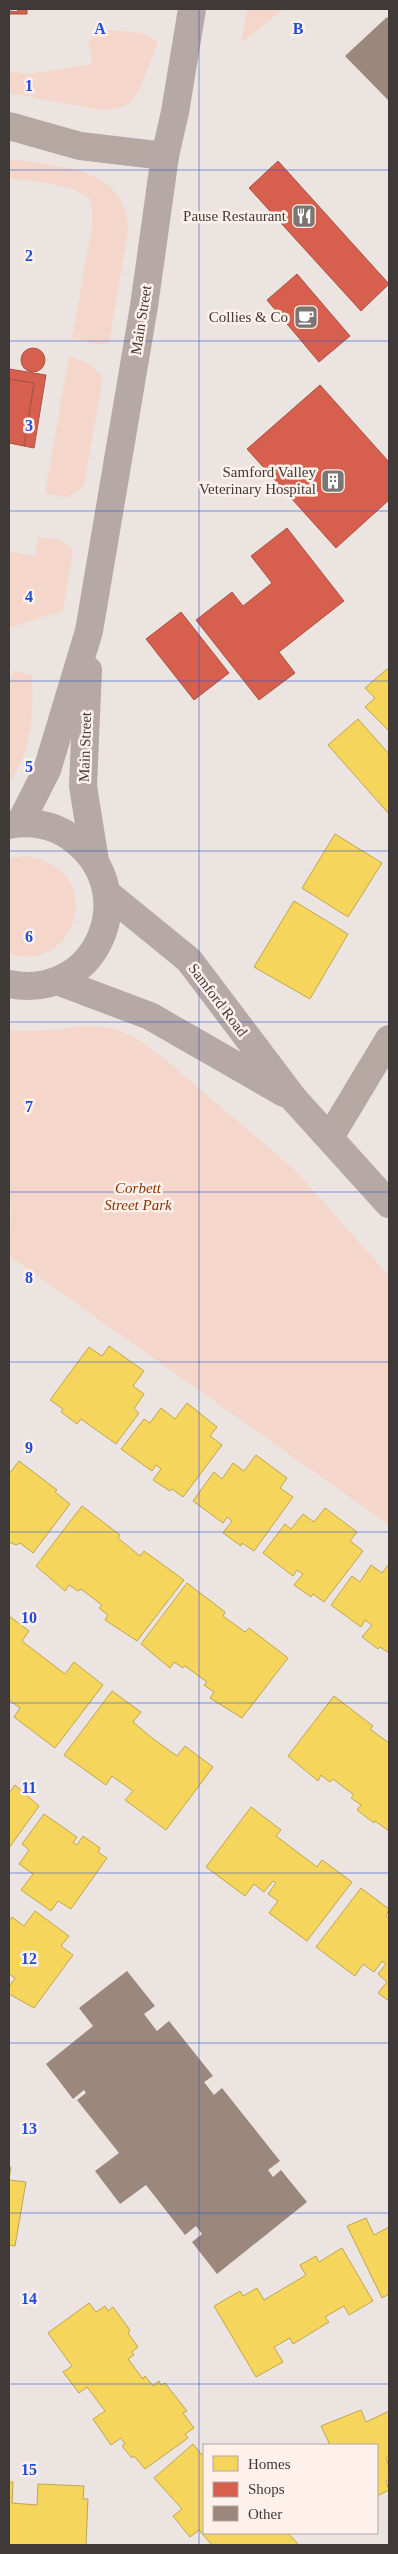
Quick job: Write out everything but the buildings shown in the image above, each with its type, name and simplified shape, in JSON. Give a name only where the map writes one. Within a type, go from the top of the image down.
[{"type":"main road","name":"Main Street","points":[[96,861],[83,786],[89,632],[144,306],[165,156],[176,112],[192,9]]},
{"type":"main road","name":"Main Street","points":[[14,824],[47,770],[89,632]]},
{"type":"main road","points":[[13,988],[40,986],[57,981],[80,967],[97,946],[107,921],[108,894],[104,876],[96,861],[81,844],[63,832],[42,825],[14,824]]},
{"type":"main road","name":"Samford Road","points":[[108,894],[189,960],[294,1099],[389,1204]]},
{"type":"main road","name":"Samford Road","points":[[57,981],[150,1016],[294,1099]]},
{"type":"street","points":[[9,126],[80,146],[165,156]]},
{"type":"street","points":[[330,1137],[389,1039]]},
{"type":"green space","points":[[247,9],[284,9],[241,43]]},
{"type":"green space","points":[[99,31],[142,33],[158,41],[137,92],[125,106],[102,110],[9,93],[9,71],[27,74],[92,64],[88,42]]},
{"type":"green space","points":[[9,159],[48,164],[87,173],[103,182],[116,193],[125,210],[128,232],[109,343],[100,345],[72,338],[92,225],[90,201],[82,193],[73,189],[9,178]]},
{"type":"green space","points":[[69,356],[90,364],[103,376],[84,486],[67,498],[45,493]]},
{"type":"green space","points":[[38,537],[61,540],[73,550],[63,612],[9,628],[9,551],[35,556]]},
{"type":"green space","points":[[15,671],[32,675],[32,703],[27,744],[17,770],[9,782],[9,679]]},
{"type":"green space","points":[[24,856],[51,864],[68,879],[75,898],[74,918],[66,936],[52,950],[32,956],[9,953],[9,859]]},
{"type":"green space","name":"Corbett Street Park","points":[[85,1026],[113,1028],[136,1038],[167,1061],[295,1170],[389,1276],[389,1525],[9,1256],[11,1203],[9,1203],[9,1031],[57,1030]]},
{"type":"place","name":"Pause Restaurant","points":[[304,216]]},
{"type":"place","name":"Collies & Co","points":[[306,317]]},
{"type":"place","name":"Samford Valley Veterinary Hospital","points":[[333,481]]}]
